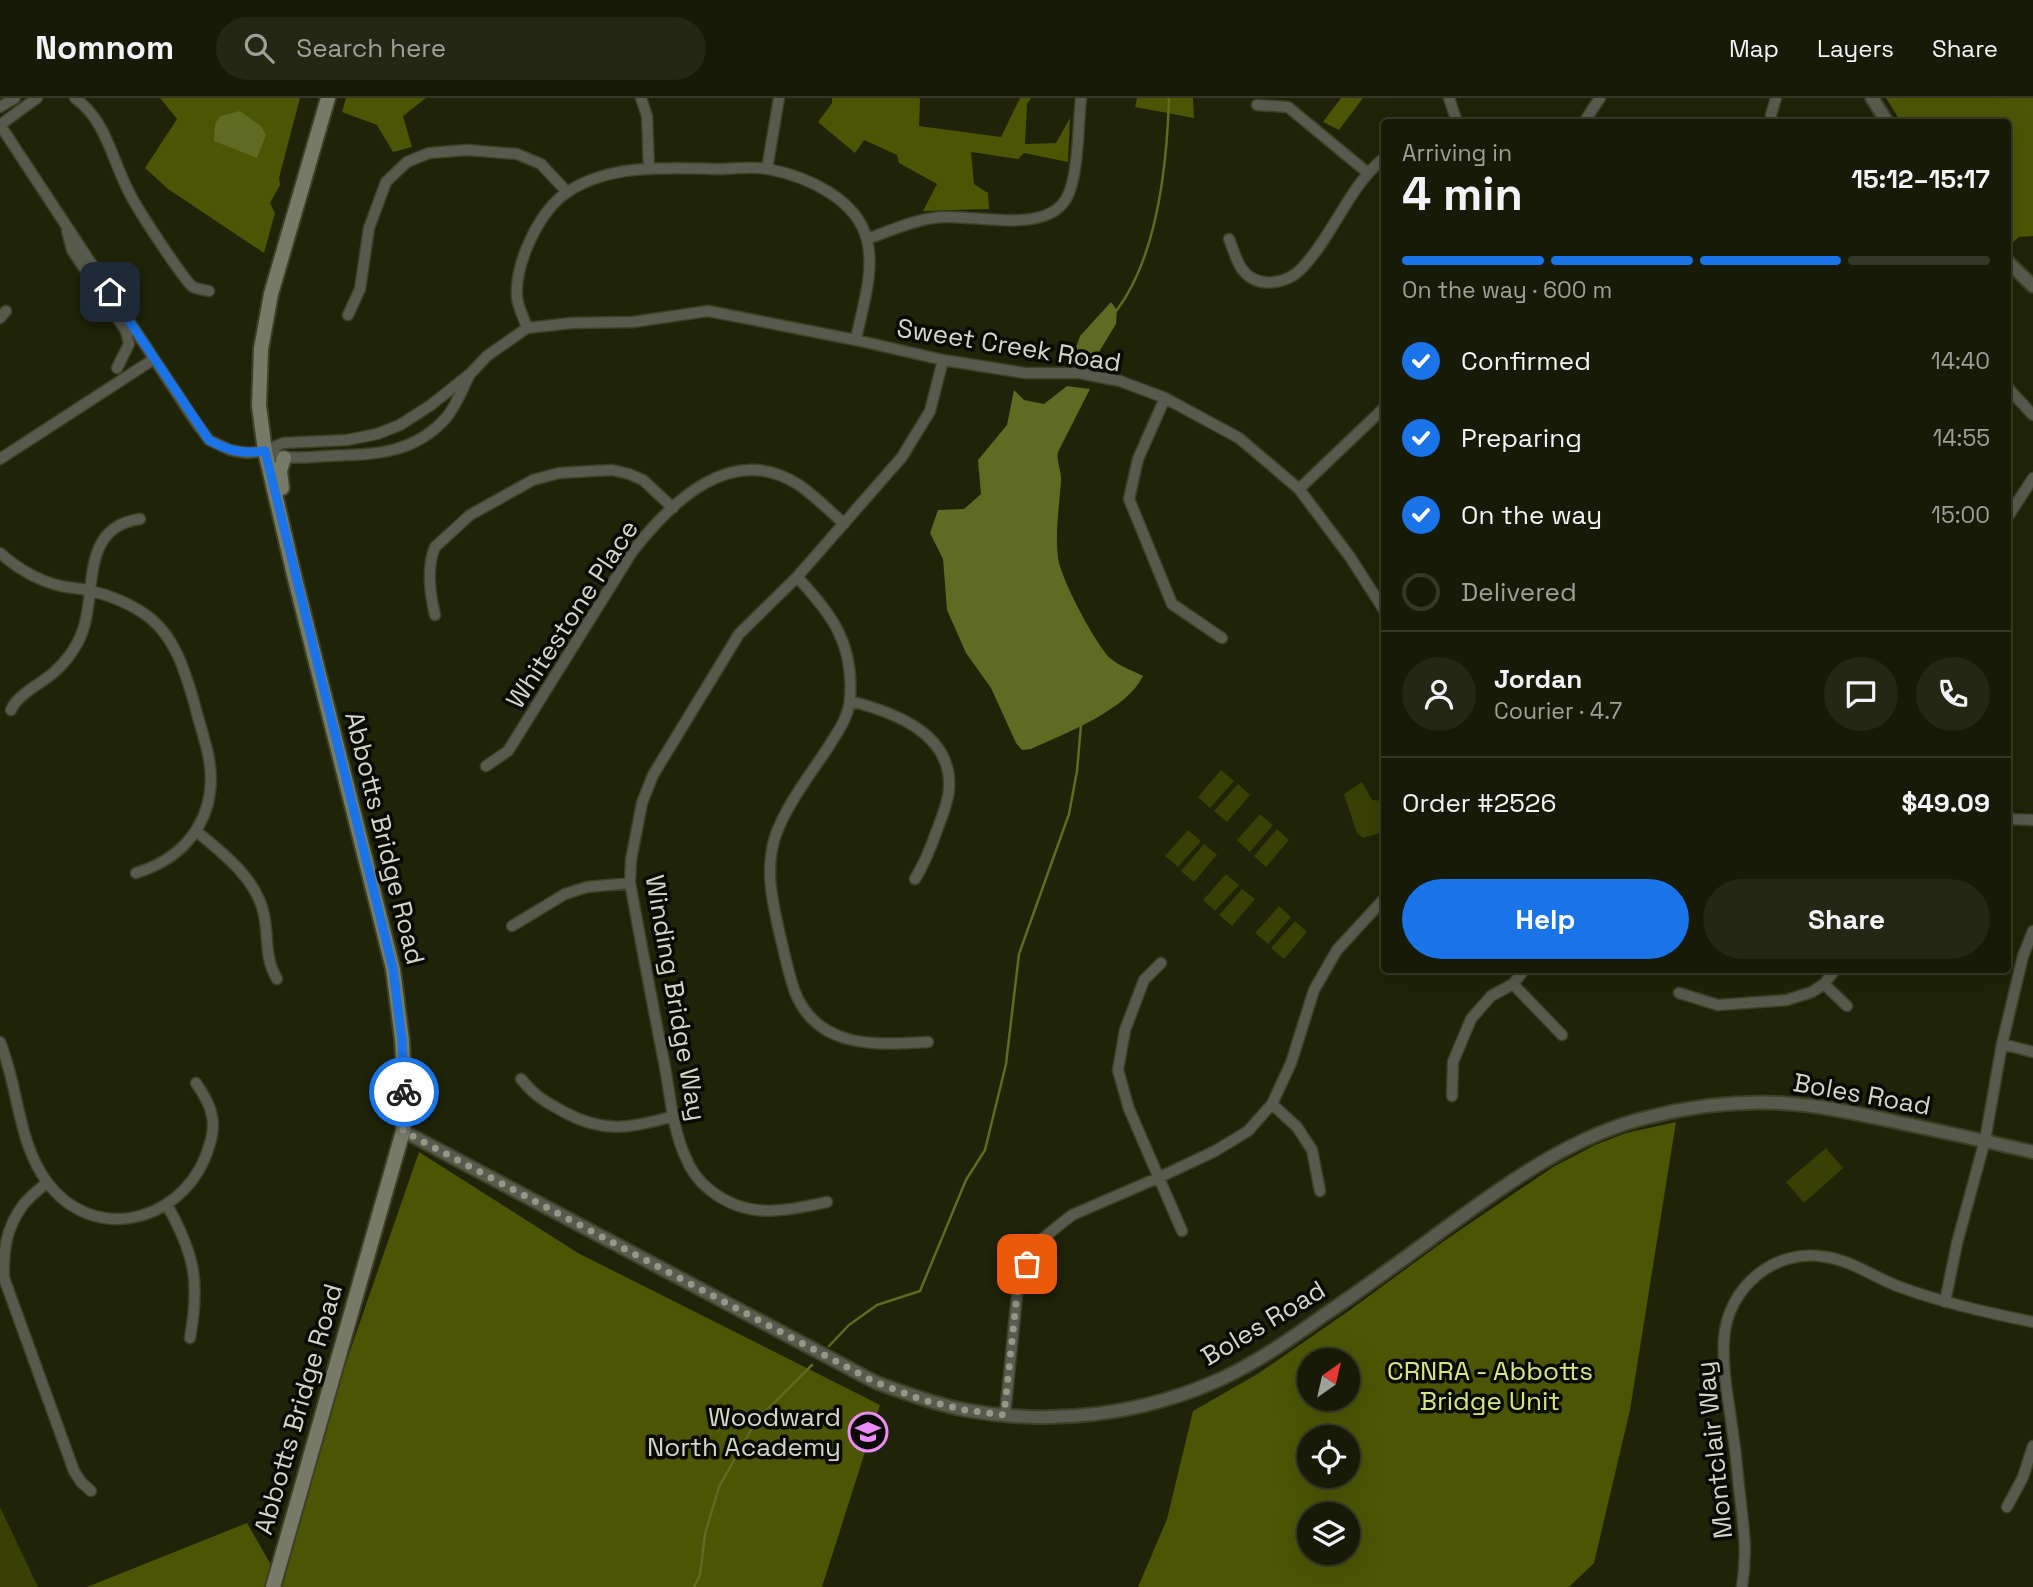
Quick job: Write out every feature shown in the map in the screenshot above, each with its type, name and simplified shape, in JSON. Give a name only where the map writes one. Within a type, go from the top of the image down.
[{"type":"main road","name":"Abbotts Bridge Road","points":[[273,1587],[403,1131],[405,1097],[402,1040],[393,969],[294,575],[265,451],[259,406],[261,349],[271,294],[328,98]]},
{"type":"main road","points":[[284,458],[280,471],[297,554],[294,575]]},
{"type":"street","points":[[0,107],[15,98]]},
{"type":"street","points":[[75,98],[87,106],[98,119],[130,195],[183,275],[193,287],[209,291]]},
{"type":"street","points":[[641,98],[647,116],[649,168]]},
{"type":"street","points":[[766,169],[779,98]]},
{"type":"street","points":[[867,239],[914,222],[944,217],[1011,220],[1037,218],[1054,213],[1066,199],[1073,182],[1081,98]]},
{"type":"street","points":[[1449,98],[1455,119]]},
{"type":"street","points":[[1586,119],[1600,98]]},
{"type":"street","points":[[1772,119],[1776,98]]},
{"type":"street","points":[[1872,98],[1885,119]]},
{"type":"street","points":[[32,100],[0,125],[154,359],[209,440],[230,450],[247,453],[265,451]]},
{"type":"street","points":[[1257,105],[1288,107],[1368,173]]},
{"type":"street","points":[[348,315],[360,289],[369,228],[386,181],[407,162],[429,153],[455,151],[517,154],[541,164],[567,192]]},
{"type":"street","points":[[1229,239],[1242,270],[1261,282],[1287,279],[1303,267],[1368,173],[1381,161]]},
{"type":"street","points":[[527,328],[517,300],[518,276],[524,251],[542,219],[567,192],[610,174],[649,168],[766,169],[806,181],[837,196],[856,218],[867,239],[869,272],[856,340]]},
{"type":"street","points":[[67,227],[72,250],[126,331],[129,344],[117,368]]},
{"type":"street","points":[[2011,265],[2033,286]]},
{"type":"street","name":"Sweet Creek Road","points":[[265,451],[283,443],[347,440],[377,434],[400,425],[431,405],[471,373],[487,356],[527,328],[572,323],[633,322],[708,311],[943,360],[1025,373],[1079,373],[1120,381],[1165,398],[1239,438],[1299,489],[1350,557],[1381,605]]},
{"type":"street","points":[[0,459],[154,359]]},
{"type":"street","name":"Winding Bridge Way","points":[[827,1202],[782,1212],[752,1210],[727,1202],[709,1190],[694,1174],[684,1154],[674,1116],[630,883],[631,860],[642,803],[653,775],[739,634],[797,577],[902,457],[930,411],[943,360]]},
{"type":"street","name":"Sweet Creek Road","points":[[265,451],[284,458],[376,454],[397,450],[417,441],[445,419],[471,373]]},
{"type":"street","points":[[2011,391],[2033,415]]},
{"type":"street","points":[[1165,398],[1138,459],[1129,499],[1172,604],[1222,638]]},
{"type":"street","points":[[1299,489],[1381,411]]},
{"type":"street","points":[[435,615],[429,592],[435,547],[470,515],[533,480],[559,473],[612,470],[643,480],[673,508]]},
{"type":"street","name":"Whitestone Place","points":[[486,766],[508,751],[632,552],[650,530],[701,484],[738,470],[782,476],[800,485],[844,524]]},
{"type":"street","points":[[2011,511],[2033,478]]},
{"type":"street","points":[[11,710],[15,702],[51,675],[71,653],[84,629],[95,559],[106,537],[120,524],[140,519]]},
{"type":"street","points":[[0,553],[46,581],[62,587],[89,590],[129,604],[162,630],[183,665],[208,755],[210,776],[207,808],[196,831],[185,844],[157,867],[136,873]]},
{"type":"street","points":[[797,577],[824,605],[840,629],[850,672],[850,701],[844,721],[787,812],[769,860],[769,887],[796,995],[808,1013],[825,1030],[850,1041],[877,1045],[928,1042]]},
{"type":"street","points":[[850,701],[879,708],[914,726],[939,749],[947,767],[949,788],[946,805],[925,863],[915,879]]},
{"type":"street","points":[[2011,819],[2033,820]]},
{"type":"street","points":[[196,831],[237,867],[253,888],[263,911],[269,965],[277,979]]},
{"type":"street","points":[[512,926],[565,894],[587,887],[630,883]]},
{"type":"street","points":[[1004,1415],[1018,1285],[1037,1243],[1072,1215],[1215,1151],[1248,1131],[1272,1104],[1291,1063],[1314,990],[1337,950],[1381,902]]},
{"type":"street","points":[[1945,1303],[1957,1243],[1985,1140],[2002,1044],[2023,956],[2033,930]]},
{"type":"street","points":[[1161,963],[1144,980],[1125,1030],[1118,1070],[1129,1109],[1182,1231]]},
{"type":"street","points":[[1452,1096],[1453,1062],[1471,1019],[1492,996],[1513,984],[1522,973]]},
{"type":"street","points":[[1679,993],[1718,1005],[1787,1000],[1812,992],[1824,984],[1833,973]]},
{"type":"street","points":[[1513,984],[1562,1035]]},
{"type":"street","points":[[1824,984],[1847,1006]]},
{"type":"street","points":[[0,1042],[19,1109],[25,1142],[36,1166],[60,1197],[74,1208],[104,1219],[136,1217],[167,1205],[187,1187],[198,1172],[213,1132],[212,1115],[196,1083]]},
{"type":"street","points":[[2002,1044],[2033,1052]]},
{"type":"street","points":[[521,1079],[536,1097],[582,1122],[605,1128],[626,1127],[674,1116]]},
{"type":"street","name":"Boles Road","points":[[403,1131],[875,1382],[923,1400],[965,1410],[1053,1418],[1096,1414],[1162,1400],[1222,1378],[1255,1362],[1486,1198],[1564,1148],[1606,1130],[1647,1117],[1733,1103],[1825,1107],[2033,1152]]},
{"type":"street","points":[[1272,1104],[1297,1127],[1312,1150],[1321,1191]]},
{"type":"street","points":[[47,1182],[22,1206],[10,1227],[3,1253],[4,1278],[74,1471],[91,1491]]},
{"type":"street","points":[[167,1205],[185,1237],[194,1269],[196,1306],[191,1338]]},
{"type":"street","name":"Montclair Way","points":[[1742,1587],[1746,1563],[1745,1529],[1726,1391],[1724,1340],[1727,1322],[1740,1294],[1754,1277],[1772,1264],[1793,1257],[1814,1255],[1844,1262],[1945,1303],[2033,1322]]},
{"type":"street","points":[[2007,1507],[2023,1477],[2033,1446]]},
{"type":"shaded area","points":[[240,111],[261,126],[266,135],[257,158],[214,141],[215,124],[220,116]]},
{"type":"shaded area","points":[[1111,302],[1117,310],[1116,324],[1099,352],[1096,369],[1069,367],[1080,336]]},
{"type":"shaded area","points":[[1067,386],[1090,389],[1058,452],[1061,478],[1057,539],[1060,568],[1096,639],[1110,658],[1143,676],[1123,700],[1093,720],[1031,749],[1022,750],[1016,743],[991,688],[966,653],[947,610],[943,559],[930,533],[938,510],[964,509],[981,494],[978,460],[1007,425],[1014,390],[1024,400],[1044,404]]},
{"type":"shaded area","points":[[1221,770],[1234,781],[1210,808],[1198,797]]},
{"type":"shaded area","points":[[1362,782],[1372,800],[1381,801],[1381,833],[1363,838],[1357,833],[1344,794]]},
{"type":"shaded area","points":[[1238,784],[1250,795],[1227,822],[1214,811]]},
{"type":"shaded area","points":[[1260,814],[1273,825],[1250,852],[1237,840]]},
{"type":"shaded area","points":[[1277,829],[1289,840],[1266,867],[1254,856]]},
{"type":"shaded area","points":[[1188,830],[1201,841],[1178,867],[1165,856]]},
{"type":"shaded area","points":[[1204,844],[1217,855],[1194,882],[1181,871]]},
{"type":"shaded area","points":[[1226,874],[1239,885],[1215,911],[1203,900]]},
{"type":"shaded area","points":[[1242,889],[1255,899],[1232,926],[1219,915]]},
{"type":"shaded area","points":[[1279,906],[1291,917],[1268,944],[1255,933]]},
{"type":"shaded area","points":[[1295,921],[1307,932],[1284,959],[1271,948]]},
{"type":"shaded area","points":[[1826,1148],[1843,1168],[1804,1203],[1786,1182]]},
{"type":"shaded area","points":[[0,1507],[38,1587],[0,1587]]},
{"type":"green space","points":[[160,98],[300,98],[279,178],[280,185],[270,203],[275,213],[264,253],[168,189],[145,168],[177,119]]},
{"type":"green space","points":[[346,98],[426,98],[403,116],[412,147],[393,152],[377,125],[342,112]]},
{"type":"green space","points":[[832,98],[920,98],[919,126],[1001,137],[1020,98],[1031,98],[1027,104],[1025,144],[1056,143],[1070,118],[1068,162],[1024,153],[1018,159],[971,152],[974,184],[988,193],[989,209],[923,211],[937,184],[899,163],[897,155],[864,140],[855,153],[818,122],[832,103]]},
{"type":"green space","points":[[1137,98],[1193,98],[1194,118],[1135,107]]},
{"type":"green space","points":[[1341,98],[1363,98],[1339,130],[1323,122]]},
{"type":"green space","points":[[1886,98],[2033,98],[2033,236],[2019,237],[2011,244],[2011,119],[1899,119]]},
{"type":"green space","name":"CRNRA - Abbotts Bridge Unit","points":[[1676,1122],[1630,1410],[1594,1563],[1569,1587],[1138,1587],[1167,1519],[1193,1411],[1259,1373],[1553,1167],[1595,1145],[1626,1133]]},
{"type":"green space","points":[[419,1152],[578,1253],[880,1405],[822,1587],[87,1587],[247,1523],[274,1570]]},
{"type":"waterway","points":[[1117,310],[1142,263],[1158,208],[1166,151],[1169,98]]},
{"type":"waterway","points":[[829,1346],[849,1325],[877,1305],[920,1291],[966,1180],[985,1150],[1006,1064],[1019,954],[1069,814],[1077,771],[1081,725]]},
{"type":"waterway","points":[[694,1587],[700,1575],[705,1534],[719,1487],[756,1421],[812,1365]]},
{"type":"way so far","points":[[404,1092],[403,1131],[783,1335],[875,1382],[923,1400],[965,1410],[1004,1415],[1018,1285],[1027,1264]]},
{"type":"place","name":"Woodward North Academy","points":[[868,1432]]},
{"type":"route","points":[[110,292],[209,440],[230,450],[247,453],[265,451],[393,969],[402,1040],[404,1092]]}]
